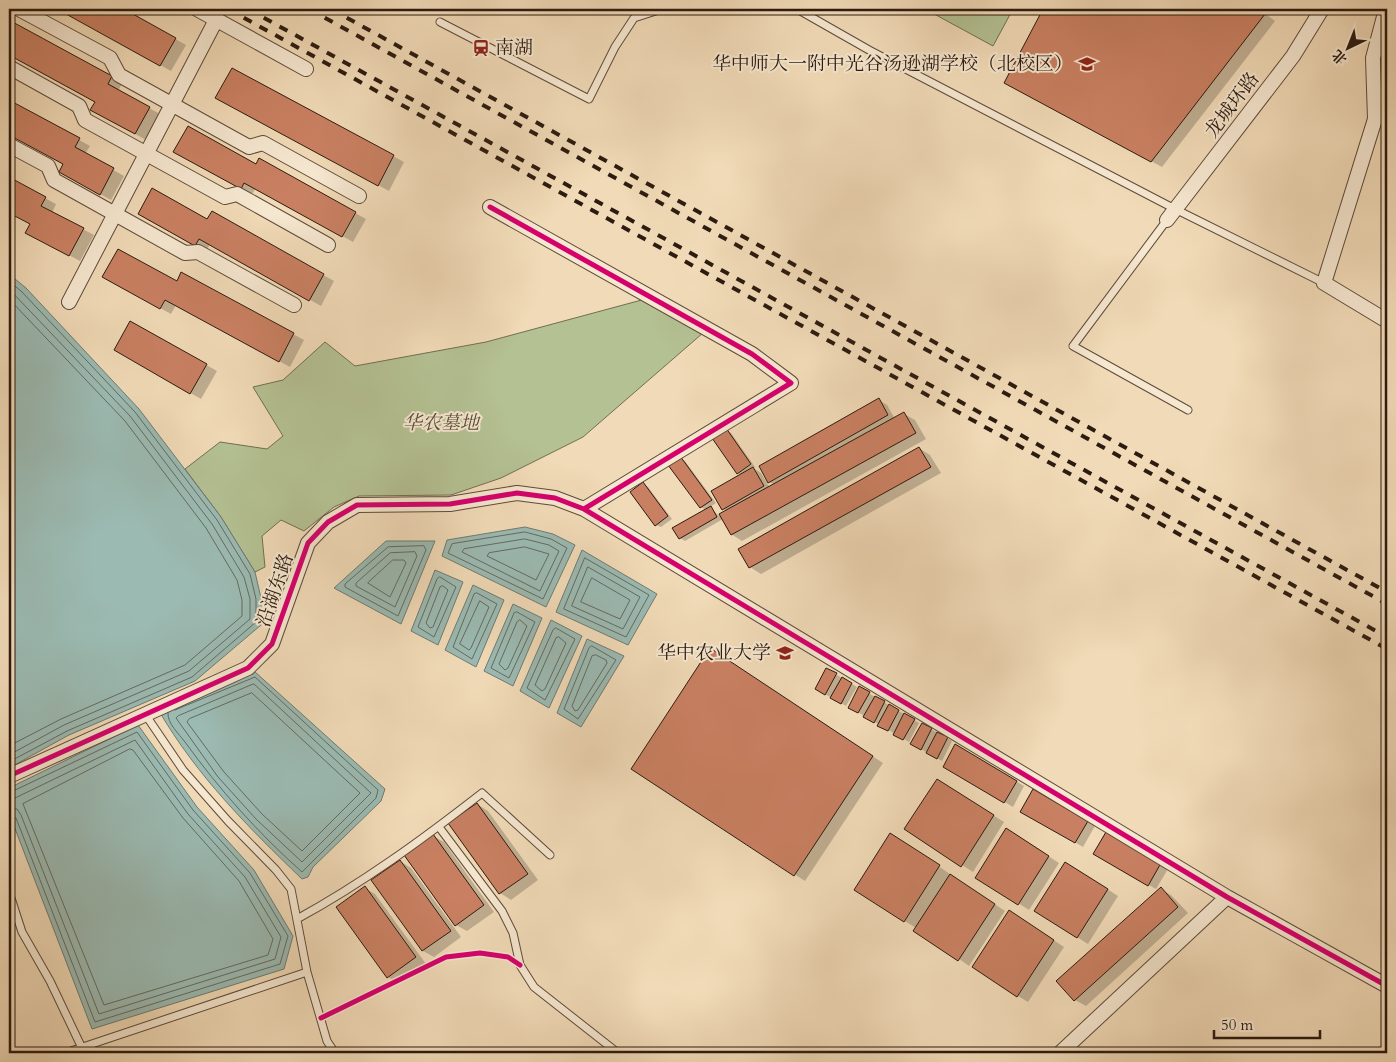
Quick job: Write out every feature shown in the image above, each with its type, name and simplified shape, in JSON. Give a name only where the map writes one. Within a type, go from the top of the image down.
[{"type":"street","points":[[19,9],[110,58],[118,75],[172,105],[249,147],[263,143],[359,196]]},
{"type":"street","points":[[196,9],[306,69]]},
{"type":"street","name":"龙城环路","points":[[1171,215],[1293,56],[1322,9]]},
{"type":"street","points":[[1386,9],[1373,58],[1375,119],[1324,283],[1387,320]]},
{"type":"street","points":[[69,302],[216,20]]},
{"type":"street","points":[[9,67],[79,106],[85,120],[225,197],[237,194],[328,245]]},
{"type":"street","points":[[9,145],[48,166],[54,180],[185,253],[198,252],[294,304]]},
{"type":"street","points":[[490,207],[752,354],[791,383],[584,509]]},
{"type":"street","name":"沿湖东路","points":[[9,776],[248,668],[272,644],[308,542],[328,522],[357,505],[450,504],[517,494],[555,498],[584,509],[1227,897],[1387,986]]},
{"type":"street","points":[[1060,1053],[1227,897]]},
{"type":"lane","points":[[440,22],[588,99],[615,47],[634,18],[662,9]]},
{"type":"lane","points":[[797,9],[1171,215],[1324,283]]},
{"type":"lane","points":[[1171,215],[1073,346],[1188,410]]},
{"type":"lane","points":[[145,714],[184,770],[228,821],[276,870],[291,889],[307,972],[327,1041],[335,1053]]},
{"type":"lane","points":[[297,919],[342,894],[439,826],[482,793],[550,855]]},
{"type":"lane","points":[[439,826],[502,911],[513,933],[520,965],[534,987],[618,1053]]},
{"type":"lane","points":[[9,892],[22,932],[50,981],[81,1051]]},
{"type":"lane","points":[[65,1053],[81,1051],[307,972]]},
{"type":"green space","points":[[925,9],[1013,9],[993,46]]},
{"type":"green space","name":"华农墓地","points":[[649,298],[711,326],[583,437],[501,478],[451,495],[359,496],[334,507],[304,531],[281,520],[262,536],[265,567],[255,572],[221,517],[185,469],[220,442],[267,449],[283,436],[253,387],[283,380],[325,342],[355,366],[486,342]]},
{"type":"water","points":[[9,274],[26,288],[139,409],[221,517],[255,572],[261,598],[261,625],[195,681],[69,735],[9,768]]},
{"type":"water","points":[[525,527],[553,534],[575,545],[546,607],[442,556],[447,540]]},
{"type":"water","points":[[386,541],[435,541],[401,624],[334,588]]},
{"type":"water","points":[[582,550],[657,594],[628,645],[556,612]]},
{"type":"water","points":[[435,570],[463,582],[438,645],[411,631]]},
{"type":"water","points":[[473,585],[504,600],[476,667],[445,650]]},
{"type":"water","points":[[513,604],[542,618],[513,686],[484,671]]},
{"type":"water","points":[[551,620],[582,636],[549,708],[520,691]]},
{"type":"water","points":[[587,639],[624,656],[581,727],[557,713]]},
{"type":"water","points":[[254,671],[385,789],[381,801],[313,867],[308,877],[302,879],[224,800],[190,757],[159,711]]},
{"type":"water","points":[[138,725],[197,807],[254,870],[293,936],[284,969],[92,1029],[9,813],[9,788]]},
{"type":"building","points":[[57,9],[124,9],[176,38],[160,66]]},
{"type":"building","points":[[1043,9],[1258,9],[1265,14],[1151,162],[1004,83]]},
{"type":"building","points":[[9,20],[112,76],[108,84],[150,107],[135,134],[90,110],[95,102],[9,55]]},
{"type":"building","points":[[232,68],[394,155],[378,186],[215,98]]},
{"type":"building","points":[[9,100],[80,138],[75,147],[114,168],[100,195],[59,172],[63,164],[9,135]]},
{"type":"building","points":[[188,126],[256,164],[259,158],[356,212],[342,237],[244,183],[241,189],[173,152]]},
{"type":"building","points":[[9,177],[46,197],[41,206],[84,228],[69,256],[25,233],[30,224],[9,213]]},
{"type":"building","points":[[152,188],[207,219],[212,211],[324,274],[309,301],[199,239],[195,246],[138,214]]},
{"type":"building","points":[[118,249],[177,281],[181,272],[294,333],[279,362],[165,300],[160,309],[102,277]]},
{"type":"building","points":[[130,321],[207,364],[190,394],[114,350]]},
{"type":"building","points":[[879,398],[888,415],[768,483],[759,466]]},
{"type":"building","points":[[904,412],[916,433],[731,535],[719,514]]},
{"type":"building","points":[[726,428],[751,464],[737,474],[712,438]]},
{"type":"building","points":[[919,447],[931,467],[749,568],[738,549]]},
{"type":"building","points":[[680,456],[712,500],[700,508],[668,465]]},
{"type":"building","points":[[753,467],[764,486],[722,510],[711,491]]},
{"type":"building","points":[[643,482],[668,516],[655,526],[630,492]]},
{"type":"building","points":[[711,506],[717,517],[679,539],[672,528]]},
{"type":"building","points":[[710,648],[873,756],[794,876],[631,769]]},
{"type":"building","points":[[826,668],[837,673],[825,695],[815,689]]},
{"type":"building","points":[[842,677],[852,683],[841,704],[830,698]]},
{"type":"building","points":[[859,686],[870,692],[858,713],[848,708]]},
{"type":"building","points":[[875,696],[885,701],[874,723],[863,717]]},
{"type":"building","points":[[889,704],[899,710],[888,731],[877,726]]},
{"type":"building","points":[[904,713],[915,719],[903,740],[893,735]]},
{"type":"building","points":[[922,723],[932,728],[921,750],[910,744]]},
{"type":"building","points":[[937,732],[948,737],[937,759],[926,753]]},
{"type":"building","points":[[955,744],[1017,781],[1004,803],[943,767]]},
{"type":"building","points":[[937,779],[994,815],[961,867],[904,829]]},
{"type":"building","points":[[1033,789],[1088,821],[1075,843],[1020,812]]},
{"type":"building","points":[[477,803],[528,874],[499,894],[448,823]]},
{"type":"building","points":[[1006,828],[1049,856],[1018,905],[975,878]]},
{"type":"building","points":[[1106,832],[1161,863],[1148,886],[1093,854]]},
{"type":"building","points":[[890,833],[940,865],[904,922],[854,890]]},
{"type":"building","points":[[433,834],[484,905],[455,926],[404,855]]},
{"type":"building","points":[[400,860],[451,931],[422,951],[371,880]]},
{"type":"building","points":[[1065,862],[1108,889],[1077,938],[1034,911]]},
{"type":"building","points":[[950,874],[995,904],[958,961],[913,931]]},
{"type":"building","points":[[365,886],[416,957],[387,978],[336,907]]},
{"type":"building","points":[[1161,887],[1178,907],[1074,1001],[1056,981]]},
{"type":"building","points":[[1009,910],[1054,940],[1017,997],[972,967]]},
{"type":"railway","points":[[228,9],[1387,649]]},
{"type":"railway","points":[[248,9],[1387,637]]},
{"type":"railway","points":[[309,9],[1387,604]]},
{"type":"railway","points":[[331,9],[1387,592]]},
{"type":"cycle path","points":[[490,207],[752,354],[791,383],[584,509]]},
{"type":"cycle path","points":[[9,776],[248,668],[272,644],[308,543],[328,522],[357,505],[450,504],[517,493],[555,498],[584,509],[1227,897],[1387,986]]},
{"type":"cycle path","points":[[321,1018],[446,957],[480,953],[508,957],[520,965]]},
{"type":"place","name":"南湖","points":[[481,48]]},
{"type":"place","name":"华中师大一附中光谷汤逊湖学校（北校区）","points":[[1087,64]]},
{"type":"place","name":"华中农业大学","points":[[785,653]]}]
